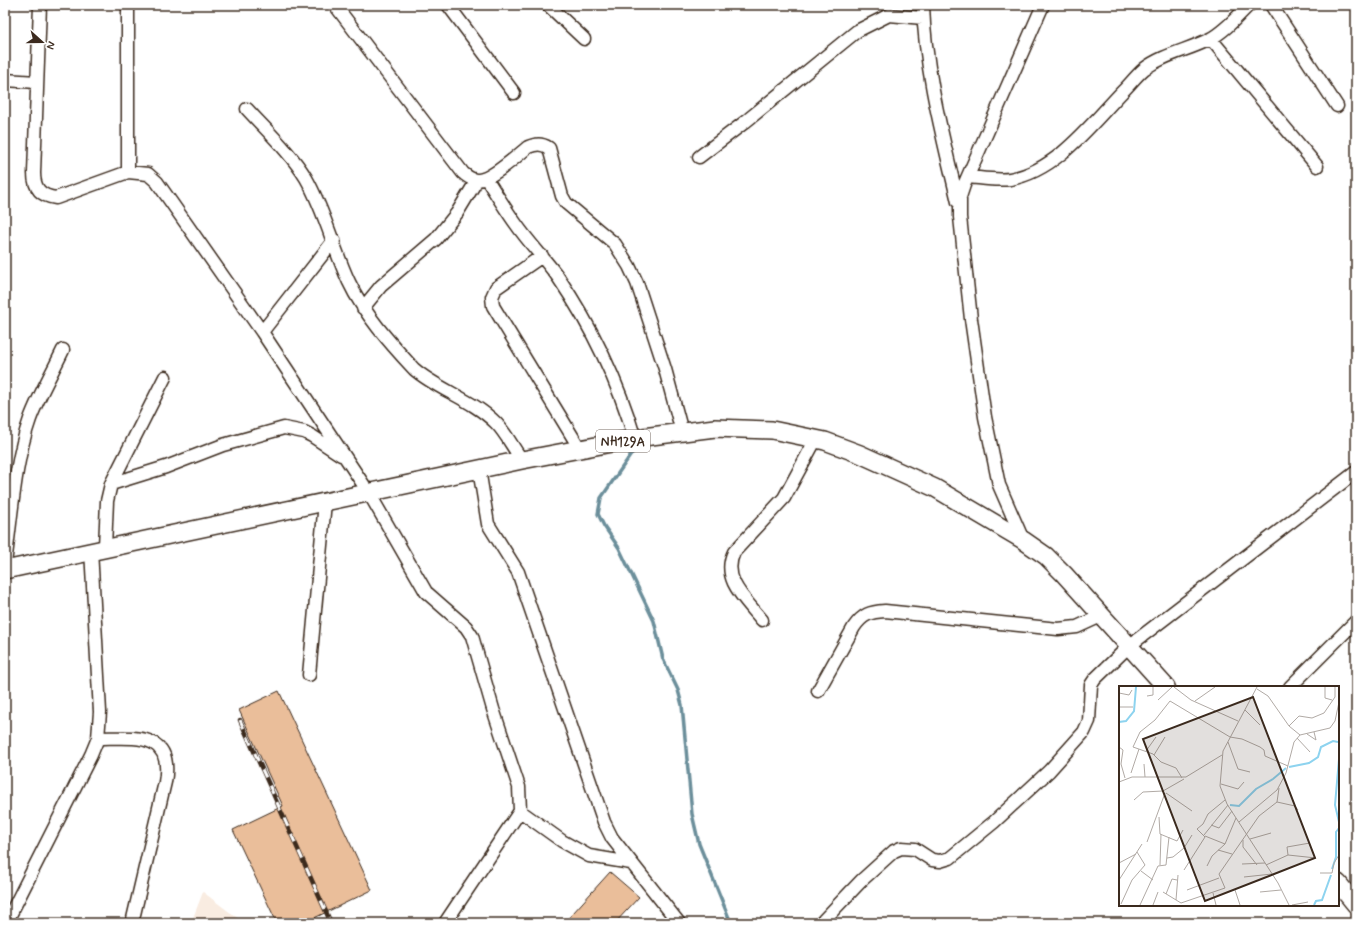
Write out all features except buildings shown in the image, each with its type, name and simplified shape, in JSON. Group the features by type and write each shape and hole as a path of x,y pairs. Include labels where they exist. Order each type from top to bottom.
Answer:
{"highway":[{"name":"NH129A","path":"5,570 98,549 580,449 635,439 715,428 772,430 816,439 860,454 935,488 1023,540 1046,556 1165,686"},
{"path":"1339,884 1356,905"}],"street":[{"path":"40,5 34,183 46,197 56,198 128,172 148,174 157,182 262,332 369,493 426,592 466,627 472,636 493,709 519,787 520,811 445,923"},
{"path":"128,5 128,172"},
{"path":"335,5 463,173 469,178 481,179 542,256 569,295 611,368 626,407 635,439"},
{"path":"448,5 514,93"},
{"path":"548,5 584,39"},
{"path":"889,5 903,15"},
{"path":"923,5 924,42 938,117 959,206 971,318 985,417 999,485 1023,540"},
{"path":"959,206 960,197 968,177 1043,5"},
{"path":"968,177 1008,180 1019,177 1042,166 1074,142 1144,70 1166,57 1210,39 1221,32 1249,5"},
{"path":"1272,5 1337,106"},
{"path":"699,156 745,122 857,32 889,15 903,15 923,18"},
{"path":"1210,39 1316,166"},
{"path":"5,80 37,82"},
{"path":"247,109 298,166 306,178 320,205 348,280 363,308 423,378 484,412 502,430 522,460"},
{"path":"363,308 381,286 436,239 481,179 528,147 536,144 544,145 549,148 562,196 566,203 615,244 629,266 637,283 665,369 682,432"},
{"path":"262,332 334,240"},
{"path":"542,256 496,288 492,297 493,306 580,449"},
{"path":"5,563 20,460 25,438 36,407 63,350"},
{"path":"6,923 91,755 98,738 100,712 98,549 111,484 165,377"},
{"path":"111,484 166,467 224,445 284,428 304,432 346,458"},
{"path":"762,620 732,580 728,568 730,560 734,552 784,498 816,439"},
{"path":"479,469 488,524 518,572 604,822 612,838 630,863 679,923"},
{"path":"821,923 862,880 894,851 901,848 915,849 932,860 940,861 950,858 994,822 1049,771 1084,732 1089,720 1091,685 1095,679 1129,646 1356,472"},
{"path":"309,675 325,502"},
{"path":"818,691 854,627 861,617 871,612 885,612 1058,629 1077,627 1101,616"},
{"path":"1291,686 1356,621"},
{"path":"98,738 141,738 152,741 165,755 167,768 165,782 132,923"},
{"path":"520,811 562,841 589,856 630,863"}],"shaded area":[{"path":"203,892 244,923 191,923"}],"waterway":[{"path":"639,443 601,498 598,514 604,526 619,548 654,621 663,659 678,690 682,705 692,814 699,844 731,923"}],"railway":[{"path":"240,720 331,923"}]}
